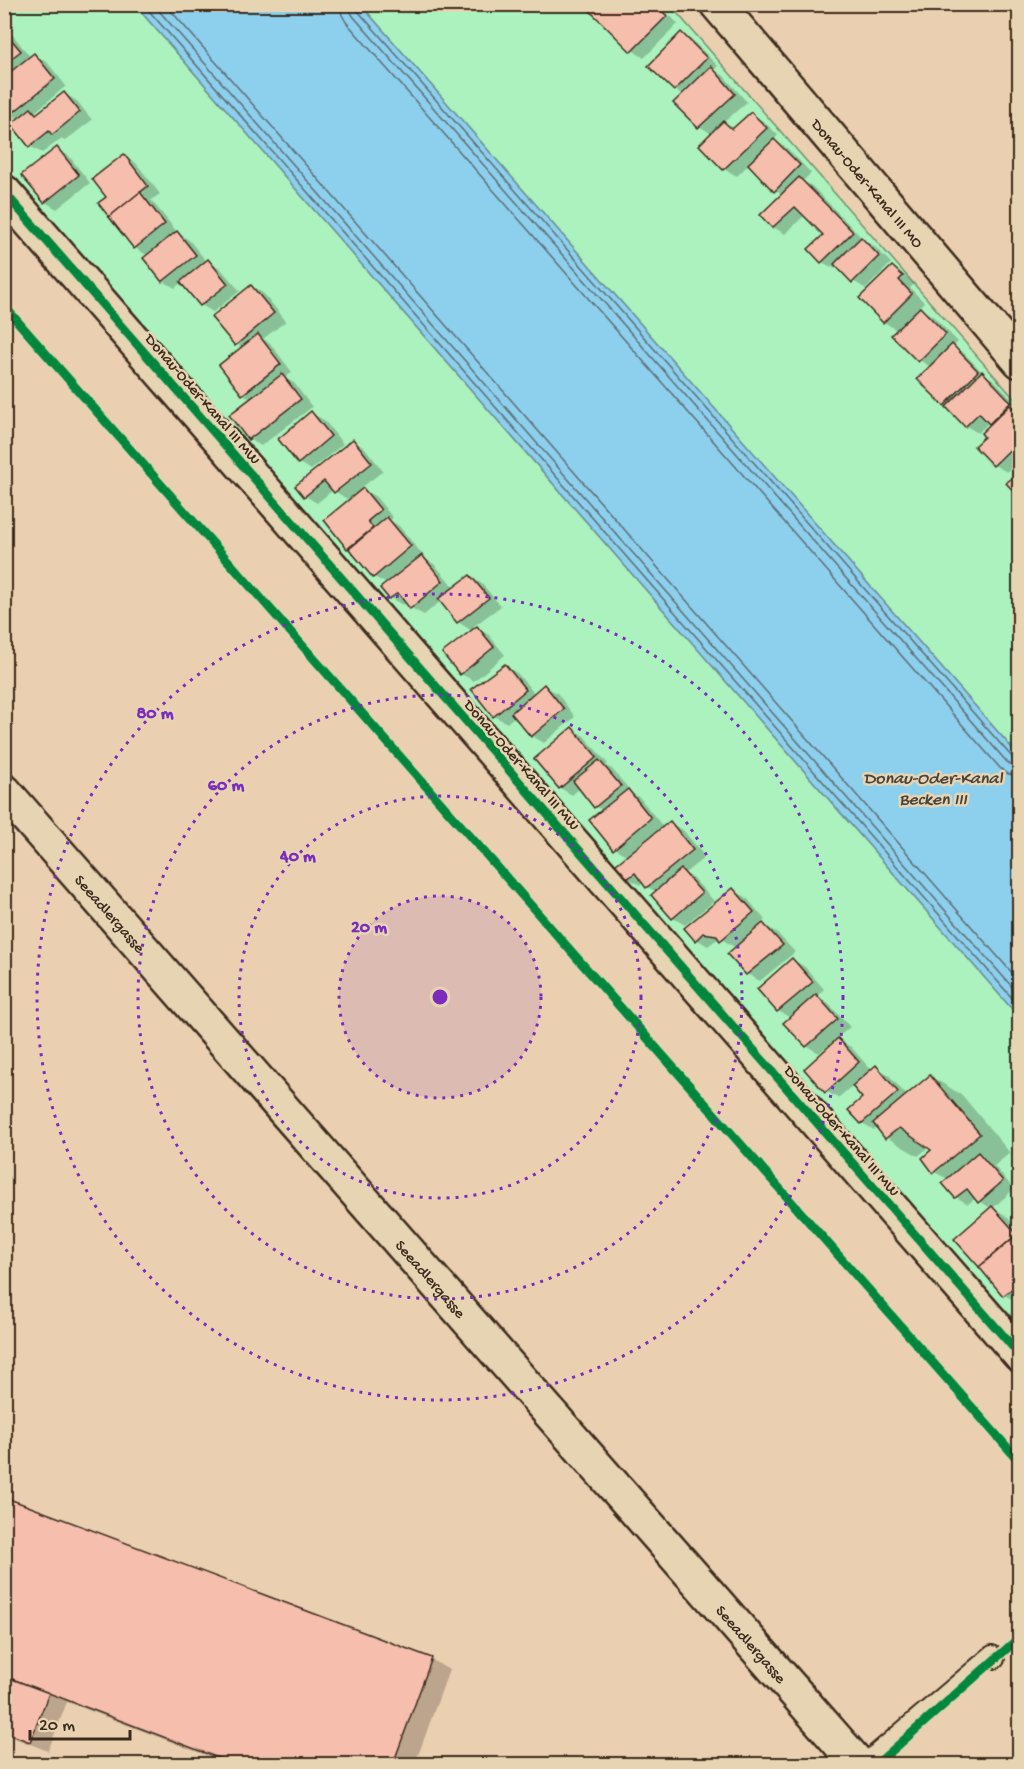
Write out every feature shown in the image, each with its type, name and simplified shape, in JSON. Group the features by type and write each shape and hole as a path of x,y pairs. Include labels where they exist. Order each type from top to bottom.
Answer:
{"street":[{"name":"Donau-Oder-Kanal III MO","path":"717,4 1020,361"},
{"name":"Donau-Oder-Kanal III MW","path":"4,192 1020,1355"},
{"name":"Seeadlergasse","path":"4,791 858,1764"}],"lane":[{"path":"864,1764 992,1654 995,1659"}],"green space":[{"path":"4,5 135,5 1019,1017 1019,1333 417,648 5,172"},
{"path":"361,5 670,5 1019,404 1019,756"}],"water":[{"name":"Donau-Oder-Kanal Becken III","path":"135,5 361,5 1019,756 1019,1017"}],"building":[{"path":"593,4 655,4 667,16 631,52 589,10"},
{"path":"4,31 21,51 4,64"},
{"path":"681,32 707,58 674,91 648,66"},
{"path":"34,53 55,79 10,115 4,109 4,77"},
{"path":"711,66 735,94 698,128 673,103"},
{"path":"64,92 80,112 52,135 49,131 29,147 11,124 31,108 36,114"},
{"path":"751,112 767,128 723,170 699,145 723,121 732,129"},
{"path":"774,139 800,165 774,192 748,164"},
{"path":"57,147 79,175 44,203 21,175"},
{"path":"124,154 148,186 109,217 98,203 106,197 92,179"},
{"path":"799,177 853,232 821,263 808,249 823,235 795,207 772,228 760,215"},
{"path":"140,192 165,224 134,249 109,217"},
{"path":"177,231 196,255 162,282 143,258"},
{"path":"861,237 879,256 852,283 834,264"},
{"path":"208,259 228,284 200,306 180,282"},
{"path":"892,266 903,276 899,280 912,294 883,323 859,298"},
{"path":"251,285 274,313 235,346 211,317"},
{"path":"920,307 946,334 918,362 891,335"},
{"path":"258,334 281,364 242,395 219,365"},
{"path":"952,344 978,371 944,406 917,379"},
{"path":"982,371 1011,402 989,424 979,413 965,427 946,407"},
{"path":"282,374 301,399 248,440 229,415"},
{"path":"1010,405 1020,415 1020,440 993,466 974,446 984,437 981,433"},
{"path":"311,411 331,436 298,464 278,439"},
{"path":"353,439 372,463 334,493 324,481 304,497 295,486"},
{"path":"1020,471 1020,498 1006,483"},
{"path":"363,488 381,510 368,521 373,528 347,549 324,520"},
{"path":"387,517 411,546 373,578 349,549"},
{"path":"422,555 443,581 410,609 398,593 389,599 380,588"},
{"path":"470,575 489,598 457,623 438,599"},
{"path":"477,626 494,647 460,675 442,653"},
{"path":"505,664 526,690 493,717 471,689"},
{"path":"544,684 564,709 531,737 511,713"},
{"path":"572,727 597,757 559,789 534,759"},
{"path":"599,760 621,786 594,808 573,781"},
{"path":"628,789 651,818 613,850 589,820"},
{"path":"670,821 693,850 646,888 635,873 627,879 615,865"},
{"path":"681,869 702,893 672,919 651,895"},
{"path":"733,888 754,912 720,941 716,935 703,933 695,941 684,928"},
{"path":"763,923 783,945 746,975 727,954"},
{"path":"792,958 813,982 777,1012 757,989"},
{"path":"816,994 838,1019 806,1047 783,1023"},
{"path":"838,1038 859,1062 825,1093 804,1069"},
{"path":"876,1065 898,1092 861,1124 848,1110 862,1098 852,1086"},
{"path":"930,1075 980,1134 933,1173 922,1158 931,1150 899,1128 885,1139 873,1123"},
{"path":"978,1152 1003,1181 978,1203 967,1189 955,1198 942,1183"},
{"path":"992,1206 1017,1234 979,1267 954,1239"},
{"path":"1013,1238 1020,1246 1020,1282 1003,1296 979,1267"},
{"path":"4,1497 432,1658 393,1764 234,1764 4,1676"},
{"path":"4,1676 49,1693 30,1742 4,1732"}],"cycle path":[{"path":"4,192 1020,1355"},
{"path":"4,306 1020,1462"},
{"path":"877,1764 1020,1637"}]}
